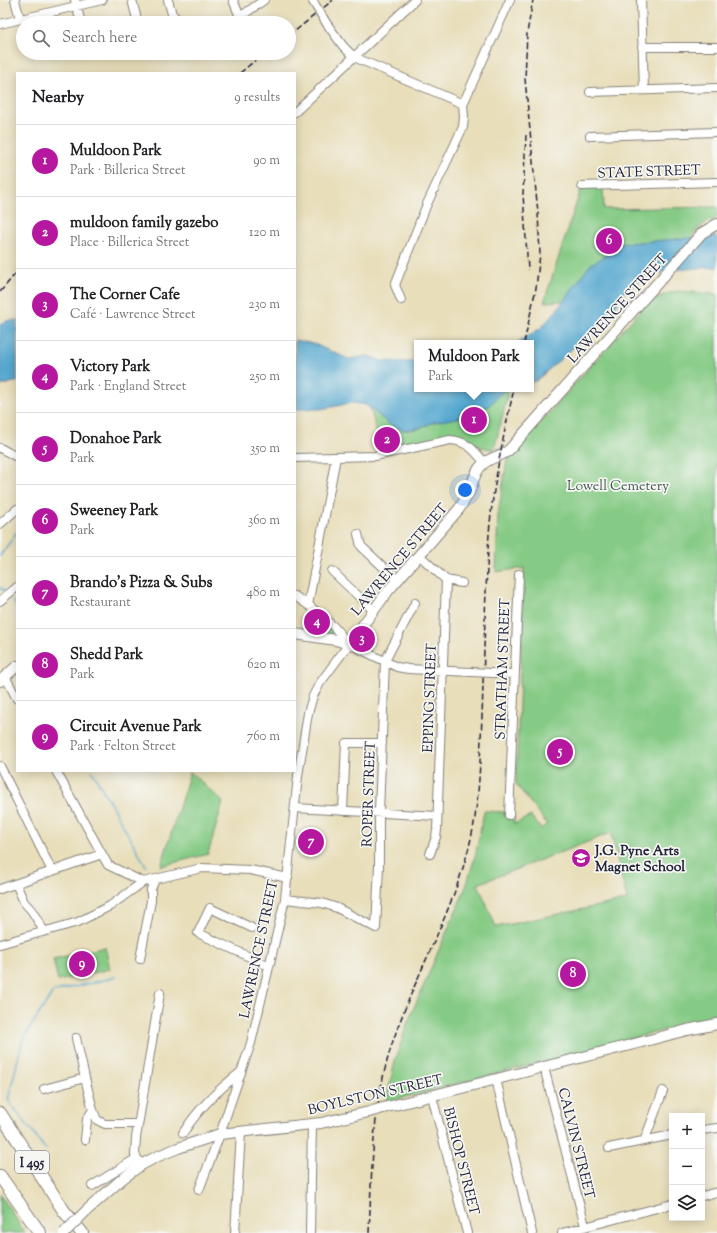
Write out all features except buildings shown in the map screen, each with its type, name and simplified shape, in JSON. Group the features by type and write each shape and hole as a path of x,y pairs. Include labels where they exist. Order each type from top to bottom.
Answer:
{"highway":[{"name":"I 495","path":"0,1113 64,1211 82,1233"},
{"name":"I 495","path":"0,1176 40,1233"}],"main road":[{"name":"LAWRENCE STREET","path":"349,644 397,580 459,509 467,495 478,469 484,462 503,455 512,446 702,234 717,224"},
{"path":"296,634 336,640 349,644"},
{"path":"2,678 16,667"},
{"name":"BOYLSTON STREET","path":"64,1233 139,1162 156,1157 176,1148 220,1134 336,1120 638,1044 687,1030 717,1024"}],"street":[{"path":"15,0 19,16"},
{"path":"30,16 76,3 102,0"},
{"path":"132,0 136,16"},
{"path":"168,0 174,16"},
{"path":"233,0 240,16"},
{"path":"241,16 264,0"},
{"path":"312,0 343,46 354,56 463,104"},
{"path":"296,111 415,0"},
{"path":"401,300 395,285 424,213 463,126 463,104 510,0"},
{"path":"641,0 644,90"},
{"path":"76,3 79,16"},
{"path":"0,24 16,20"},
{"path":"642,47 717,47"},
{"path":"590,92 717,88"},
{"path":"590,136 717,132"},
{"name":"STATE STREET","path":"582,186 717,182"},
{"path":"296,458 360,457 383,455 441,442 456,441 472,447 484,462"},
{"path":"0,448 16,456"},
{"path":"308,605 336,457"},
{"path":"0,524 16,510"},
{"path":"358,534 361,546 397,580"},
{"path":"419,555 446,580 462,583"},
{"path":"332,571 373,610"},
{"name":"STRATHAM STREET","path":"509,815 519,574"},
{"name":"EPPING STREET","path":"430,854 436,837 446,580"},
{"path":"0,601 16,588"},
{"path":"296,597 333,626 349,644 402,669 515,674"},
{"path":"385,661 415,603"},
{"name":"LAWRENCE STREET","path":"199,1190 220,1134 256,1026 285,899 295,808 308,713 313,696 320,684 349,644"},
{"name":"ROPER STREET","path":"285,899 322,903 337,908 376,928 385,661"},
{"path":"2,678 16,698"},
{"path":"343,811 346,744 382,743"},
{"path":"0,766 52,871"},
{"path":"57,772 108,865 143,882"},
{"path":"295,808 437,816"},
{"path":"0,889 102,854"},
{"path":"0,944 78,922 110,906 143,882 202,868 250,870 288,878"},
{"path":"140,959 151,901 151,889 155,880"},
{"path":"16,884 24,902 32,911 44,931"},
{"path":"252,928 210,908 198,933 269,966"},
{"path":"92,1186 139,1162 135,1154 138,1124 160,993"},
{"path":"76,1038 93,1110 97,1120 105,1124 138,1124"},
{"name":"CALVIN STREET","path":"544,1067 585,1226"},
{"path":"183,1133 196,1114 241,1071"},
{"path":"44,1089 85,1078"},
{"path":"496,1079 532,1233"},
{"path":"645,1140 663,1091"},
{"name":"BISHOP STREET","path":"432,1096 467,1233"},
{"path":"84,1140 87,1119 93,1110"},
{"path":"310,1233 312,1124"},
{"path":"705,1130 717,1128"},
{"path":"235,1233 241,1132"},
{"path":"609,1148 669,1136"},
{"path":"705,1195 717,1192"},
{"path":"562,1233 669,1205"}],"green space":[{"path":"603,185 604,209 717,207 717,218 702,225 690,238 618,244 602,258 590,265 563,301 544,302 582,186"},
{"name":"Lowell Cemetery","path":"678,291 717,294 717,1018 683,1025 386,1102 395,1061 407,1024 466,887 476,853 484,811 504,812 504,816 514,817 514,824 531,816 541,829 547,824 516,784 524,568 496,572 498,514 507,460 645,305 665,294","holes":["611,833 627,900 496,927 478,884"]},
{"path":"502,392 508,392 494,450 478,446 457,436 382,451 370,408 385,421 398,429 411,430 485,408"},
{"path":"314,613 336,635 309,631"},
{"path":"190,772 223,802 208,854 161,866"},
{"path":"105,947 110,969 58,981 53,959"},
{"path":"0,1194 25,1233 0,1233"}],"water":[{"path":"713,236 717,237 717,268 673,270 647,275 624,293 610,315 534,381 534,340 521,340 541,328 556,311 590,265 602,258 618,244"},
{"path":"16,320 16,382 0,386 0,325 5,321"},
{"path":"296,340 314,344 349,359 368,356 382,361 414,362 414,392 502,392 487,407 458,418 434,422 420,428 404,430 389,424 366,405 352,403 321,409 296,409"}],"waterway":[{"path":"0,556 16,533"},
{"path":"0,588 6,591"},
{"path":"13,601 16,606"},
{"path":"93,772 146,866"},
{"path":"46,1150 8,1100 23,1039 53,992 116,977"}],"railway":[{"path":"296,30 333,0"},
{"path":"525,340 536,288 540,254 538,213 525,79 527,33 533,0"},
{"path":"241,72 256,60"},
{"path":"526,135 523,194 528,270"},
{"path":"0,292 16,273"},
{"path":"369,1233 374,1138 380,1091 385,1067 402,1017 457,884 473,829 479,773 489,534 499,461 513,392"}],"place":[{"name":"Sweeney Park","path":"609,241"},
{"name":"Muldoon Park","path":"474,420"},
{"name":"muldoon family gazebo","path":"387,440"},
{"name":"Victory Park","path":"317,622"},
{"name":"The Corner Cafe","path":"362,639"},
{"name":"Donahoe Park","path":"560,752"},
{"name":"Brando's Pizza & Subs","path":"311,842"},
{"name":"J.G. Pyne Arts Magnet School","path":"581,858"},
{"name":"Circuit Avenue Park","path":"82,964"},
{"name":"Shedd Park","path":"573,974"}]}
